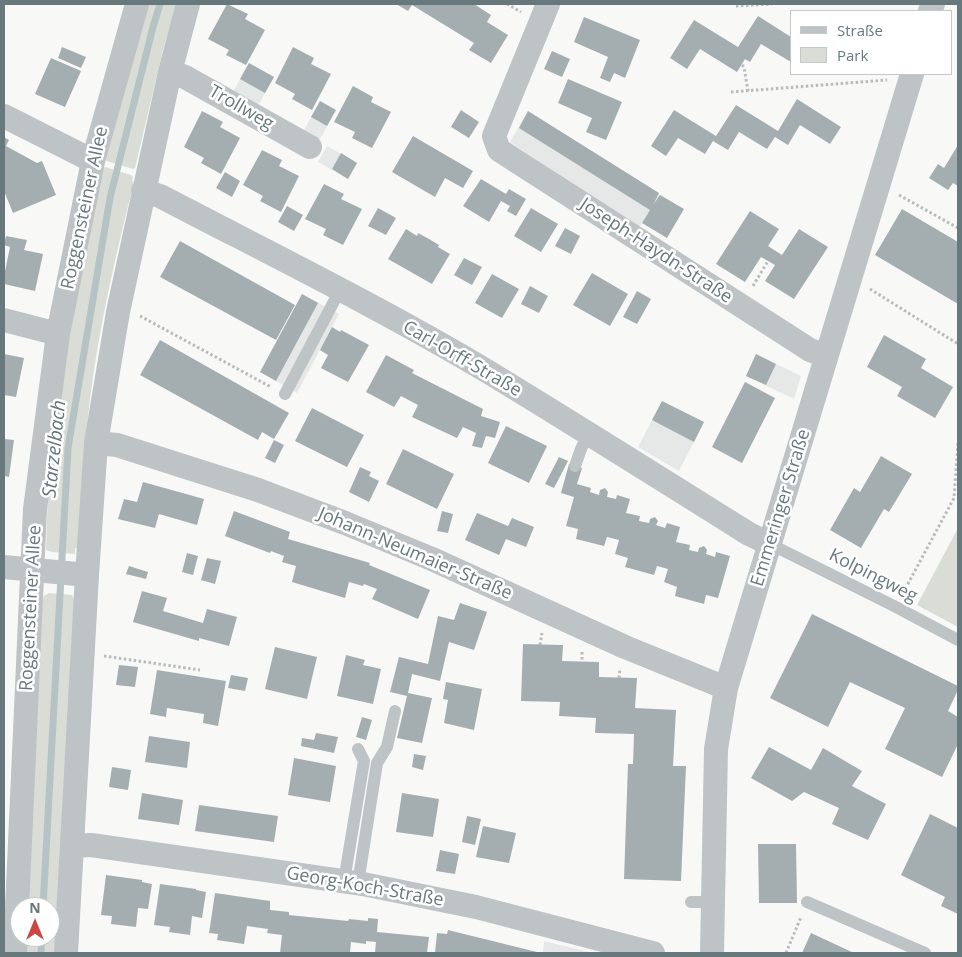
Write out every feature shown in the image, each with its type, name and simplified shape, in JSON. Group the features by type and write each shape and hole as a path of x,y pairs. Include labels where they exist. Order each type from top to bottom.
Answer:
{"street":[{"name":"Roggensteiner Allee","path":"66,953 83,652 61,573 35,509 58,334 93,161 137,4"},
{"name":"Roggensteiner Allee","path":"15,953 11,886 61,573 96,443 118,312 143,192 148,177 170,72 188,4"},
{"name":"Joseph-Haydn-Straße","path":"548,4 494,136 499,150 810,350 826,356"},
{"name":"Trollweg","path":"170,72 185,77 310,148"},
{"name":"Emmeringer Straße","path":"712,953 702,902 716,749 726,688 910,80"},
{"path":"4,116 93,161"},
{"name":"Carl-Orff-Straße","path":"143,192 160,196 340,290 490,374 749,534 770,544"},
{"path":"4,320 58,334"},
{"name":"Johann-Neumaier-Straße","path":"96,443 117,445 249,487 346,524 432,559 625,647 726,688"},
{"path":"4,567 61,573"},
{"name":"Georg-Koch-Straße","path":"73,846 91,845 351,882 476,907 653,953"}],"lane":[{"path":"285,394 340,290"},
{"path":"575,466 588,434"},
{"name":"Kolpingweg","path":"770,544 896,606 958,640"},
{"path":"351,882 377,763 388,747 395,711"},
{"path":"351,882 364,761 358,750"},
{"path":"808,902 925,953"}],"path":[{"path":"736,6 772,4"},
{"path":"742,65 748,91"},
{"path":"731,92 910,80"},
{"path":"879,184 958,228"},
{"path":"741,306 768,261"},
{"path":"850,277 958,344"},
{"path":"118,312 138,316 285,394"},
{"path":"896,606 954,498 958,443"},
{"path":"83,652 200,670"},
{"path":"786,953 808,902"}],"shaded area":[{"path":"249,63 274,77 258,106 233,92"},
{"path":"320,101 336,110 320,139 303,132"},
{"path":"528,111 660,195 639,228 510,142"},
{"path":"327,146 357,163 348,179 318,162"},
{"path":"302,294 339,314 297,393 260,372"},
{"path":"756,354 801,376 794,399 746,376"},
{"path":"662,401 704,422 679,471 638,447"},
{"path":"544,941 593,953 543,953"}],"green space":[{"path":"142,4 177,4 163,50 135,168 133,169 107,161 103,157"},
{"path":"105,167 131,175 134,182 98,344 88,418 80,548 75,548 75,554 52,552 46,550 49,459 55,399 100,169"},
{"path":"958,528 958,627 917,605"},
{"path":"49,593 72,595 76,604 59,897 26,897 41,605 44,596"},
{"path":"23,947 56,947 56,953 23,953"}],"building":[{"path":"227,4 248,14 245,19 265,30 246,65 226,55 229,50 208,39"},
{"path":"396,4 474,4 491,15 487,22 508,35 491,63 469,50 474,43 412,5 408,11"},
{"path":"758,16 790,36 790,61 761,44 750,62 745,59 737,72 700,49 687,69 670,58 694,20 738,47"},
{"path":"584,17 640,40 625,78 614,73 610,82 600,78 608,57 574,42"},
{"path":"62,47 86,57 81,68 58,58"},
{"path":"293,47 314,58 311,64 331,74 312,110 292,99 295,94 275,83"},
{"path":"552,51 570,59 562,77 544,69"},
{"path":"51,58 81,71 65,107 35,94"},
{"path":"249,63 274,77 265,93 240,79"},
{"path":"568,79 622,102 606,140 586,132 592,118 558,103"},
{"path":"353,86 373,97 371,102 391,112 372,148 352,138 355,132 334,122"},
{"path":"797,99 841,127 830,144 800,125 788,145 775,137 767,149 739,132 728,150 713,141 705,154 678,138 666,156 651,146 674,110 716,136 736,105 778,131"},
{"path":"320,101 336,110 327,126 311,117"},
{"path":"461,110 479,122 469,138 451,127"},
{"path":"202,111 223,122 220,127 240,138 221,174 201,163 204,158 184,147"},
{"path":"528,111 659,193 653,205 660,195 684,209 667,238 642,223 650,210 519,128"},
{"path":"413,136 473,171 463,188 445,178 435,197 392,172"},
{"path":"4,137 9,140 6,146 37,163 42,161 56,195 13,213 4,191"},
{"path":"958,145 958,186 953,183 948,190 929,178 938,164 944,168"},
{"path":"262,150 282,160 279,166 299,176 281,212 260,201 263,196 243,185"},
{"path":"341,153 357,163 348,179 332,169"},
{"path":"225,172 240,181 232,197 216,188"},
{"path":"481,179 506,194 509,189 526,199 516,216 507,211 510,206 501,201 489,222 463,206"},
{"path":"324,184 344,194 341,199 362,209 343,245 323,235 326,229 305,219"},
{"path":"287,206 303,215 294,231 278,222"},
{"path":"378,208 396,218 386,235 368,226"},
{"path":"531,208 558,224 541,252 514,236"},
{"path":"902,209 958,242 958,304 875,255"},
{"path":"750,211 779,229 768,246 782,255 799,229 828,247 794,299 765,281 775,265 761,257 745,282 716,264"},
{"path":"565,228 580,236 571,254 555,246"},
{"path":"406,229 417,236 418,233 429,239 450,254 432,284 388,259"},
{"path":"6,236 27,240 24,250 43,254 35,291 4,284 10,247 4,245"},
{"path":"180,241 295,305 276,340 160,277"},
{"path":"464,258 482,267 472,285 454,275"},
{"path":"592,273 628,294 610,326 573,305"},
{"path":"492,274 519,289 502,318 475,303"},
{"path":"530,286 548,296 539,313 521,304"},
{"path":"637,291 651,299 637,324 623,317"},
{"path":"302,294 318,303 276,381 260,372"},
{"path":"332,327 369,345 348,382 321,368 328,355 320,350"},
{"path":"884,335 926,359 921,368 953,387 935,418 897,396 902,387 867,367"},
{"path":"160,340 289,413 274,439 262,432 258,440 140,375"},
{"path":"4,354 24,358 16,397 4,395"},
{"path":"756,354 776,364 766,385 746,376"},
{"path":"386,355 414,370 412,373 483,409 481,416 500,422 495,438 486,436 482,448 472,446 476,433 463,427 457,438 412,417 418,405 401,396 394,407 366,392"},
{"path":"745,382 775,398 742,463 712,447"},
{"path":"662,401 704,422 694,442 652,420"},
{"path":"312,408 364,435 347,467 295,441"},
{"path":"506,426 547,446 529,483 488,463"},
{"path":"4,439 14,440 9,477 4,476"},
{"path":"274,440 284,445 275,463 265,458"},
{"path":"403,449 454,474 437,509 386,484"},
{"path":"881,456 912,474 889,512 884,509 861,548 830,530 854,488 860,492"},
{"path":"559,457 568,461 554,488 545,484"},
{"path":"569,464 582,468 577,484 591,488 590,492 599,495 600,490 605,488 608,492 607,497 616,499 617,495 630,499 626,513 640,516 639,521 649,523 650,519 655,517 658,521 656,525 665,528 667,523 680,527 676,542 690,545 689,550 698,552 699,548 704,546 707,550 706,554 715,557 716,552 730,556 718,598 706,595 704,604 675,596 677,587 664,582 668,569 657,566 654,575 625,567 628,558 615,554 619,540 607,537 604,546 576,539 578,529 566,526 574,497 561,493"},
{"path":"360,467 371,472 369,476 379,481 369,502 349,492"},
{"path":"143,482 204,499 197,525 159,514 155,528 118,519 124,499 137,502"},
{"path":"234,511 290,532 288,539 370,563 369,565 430,590 418,619 372,599 377,589 364,584 363,586 349,582 345,598 292,582 296,566 282,562 284,556 271,551 270,553 225,536"},
{"path":"442,511 453,514 448,533 437,531"},
{"path":"477,513 508,526 512,518 534,527 526,547 506,539 499,555 465,540"},
{"path":"187,553 198,556 193,575 182,572"},
{"path":"207,558 221,561 215,584 201,580"},
{"path":"129,566 148,572 146,579 126,574"},
{"path":"142,591 167,598 163,611 203,623 207,609 237,617 229,646 199,638 199,641 133,622"},
{"path":"460,603 487,612 474,650 449,642 440,681 412,674 408,693 432,698 422,743 397,738 407,696 390,692 399,657 428,664 438,616 454,620"},
{"path":"812,614 958,686 948,711 958,717 958,744 942,777 885,749 905,708 850,682 828,727 770,698"},
{"path":"523,644 563,645 562,661 599,662 599,677 637,678 635,708 676,710 673,766 686,766 681,881 624,879 628,764 633,764 634,734 595,733 596,718 559,716 560,702 521,701"},
{"path":"275,647 317,657 307,699 265,689"},
{"path":"346,655 365,660 363,665 381,669 373,704 337,696"},
{"path":"119,665 138,667 135,687 116,685"},
{"path":"157,670 226,681 218,726 203,723 204,714 167,708 166,717 150,714"},
{"path":"231,675 248,678 245,691 228,688"},
{"path":"446,682 482,689 474,730 444,723 448,700 443,699"},
{"path":"362,717 372,720 366,740 356,737"},
{"path":"316,733 338,737 334,753 301,746 302,738 314,740"},
{"path":"149,736 190,742 187,768 145,762"},
{"path":"769,747 811,770 823,748 862,771 852,786 886,804 868,840 832,824 839,808 804,792 792,801 751,778"},
{"path":"414,754 426,756 423,770 412,767"},
{"path":"294,758 336,766 330,802 288,795"},
{"path":"112,767 131,770 128,790 109,787"},
{"path":"142,793 183,800 179,825 138,819"},
{"path":"402,793 439,799 433,837 396,832"},
{"path":"199,805 278,816 274,842 195,831"},
{"path":"930,814 958,828 958,914 941,906 945,897 901,875"},
{"path":"467,816 481,819 475,845 462,842"},
{"path":"483,826 516,833 509,863 476,857"},
{"path":"758,844 796,844 797,903 759,903"},
{"path":"440,850 459,854 455,874 436,871"},
{"path":"106,875 142,880 142,882 152,884 148,909 138,908 136,927 111,924 112,916 101,915"},
{"path":"160,884 206,892 202,918 192,916 190,935 169,932 170,927 154,925"},
{"path":"215,893 270,901 270,910 289,912 289,915 348,921 349,919 368,921 368,918 378,919 377,932 429,937 427,953 375,953 376,942 366,941 366,944 351,942 350,953 280,953 282,935 267,933 268,929 247,926 244,944 217,940 218,934 209,933"},
{"path":"448,930 541,953 435,953 437,933 447,934"},
{"path":"811,933 854,953 802,953"}],"waterway":[{"name":"Starzelbach","path":"44,897 68,448 110,198 160,4"},
{"name":"Starzelbach","path":"41,947 41,953"}]}
